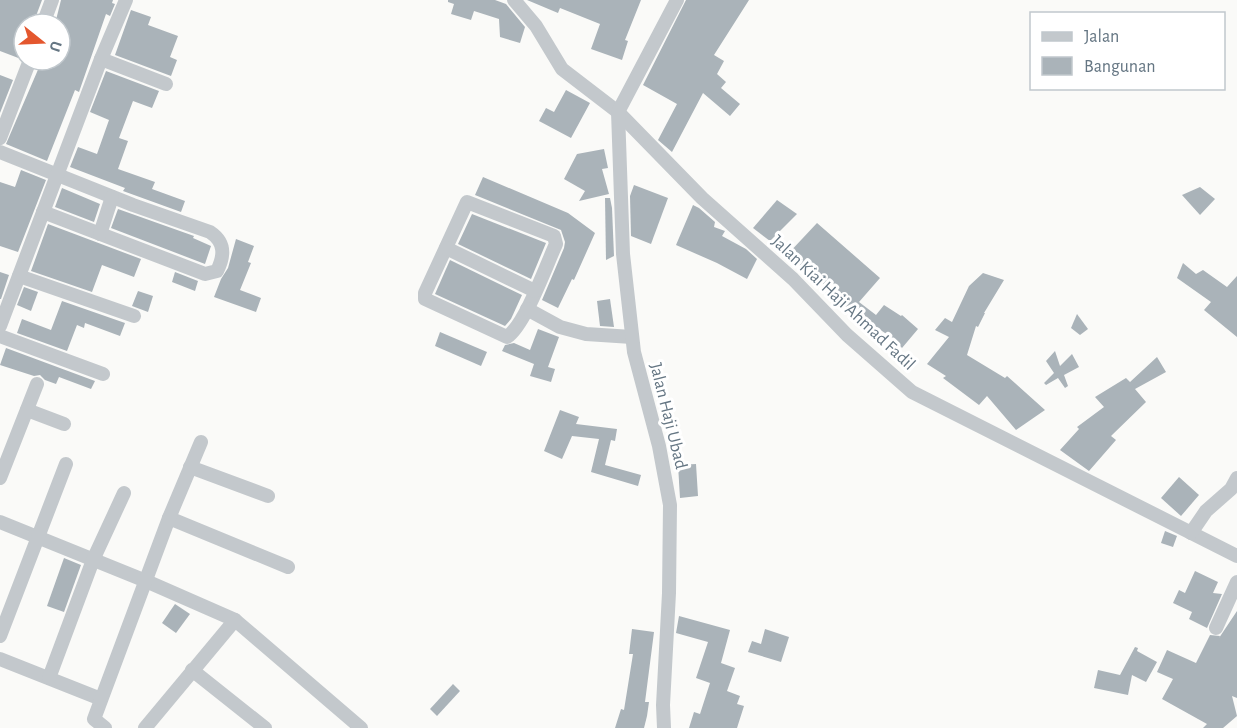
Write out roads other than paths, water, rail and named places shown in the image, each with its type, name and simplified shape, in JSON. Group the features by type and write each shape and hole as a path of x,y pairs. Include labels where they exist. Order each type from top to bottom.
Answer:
{"street":[{"path":"0,326 101,59 126,0"},
{"name":"Jalan Kiai Haji Ahmad Fadil","path":"514,0 536,26 562,69 618,112 702,198 793,279 847,335 912,392 1237,556"},
{"path":"618,112 677,0"},
{"path":"101,59 166,84"},
{"path":"0,138 25,72"},
{"name":"Jalan Haji Ubad","path":"618,112 623,254 632,337 659,446 670,505 664,728"},
{"path":"0,152 112,197 210,232 219,238 223,246 220,265 218,271 205,274 43,212"},
{"path":"99,234 112,197"},
{"path":"470,202 554,236 556,244 526,309 512,333 507,337 427,300 425,293 446,248 465,204 470,202"},
{"path":"446,248 535,291"},
{"path":"19,276 134,316"},
{"path":"526,309 560,327 586,334 632,337"},
{"path":"0,336 103,374"},
{"path":"0,478 37,384"},
{"path":"27,410 64,424"},
{"path":"105,728 94,719 169,518 201,442"},
{"path":"0,636 66,464"},
{"path":"190,467 268,496"},
{"path":"1191,532 1206,511 1231,489 1237,478"},
{"path":"49,678 93,560 124,493"},
{"path":"169,518 288,567"},
{"path":"0,522 146,580 235,620 361,728"},
{"path":"1216,628 1237,582"},
{"path":"145,728 235,620"},
{"path":"0,659 101,699"},
{"path":"192,670 265,728"}]}
